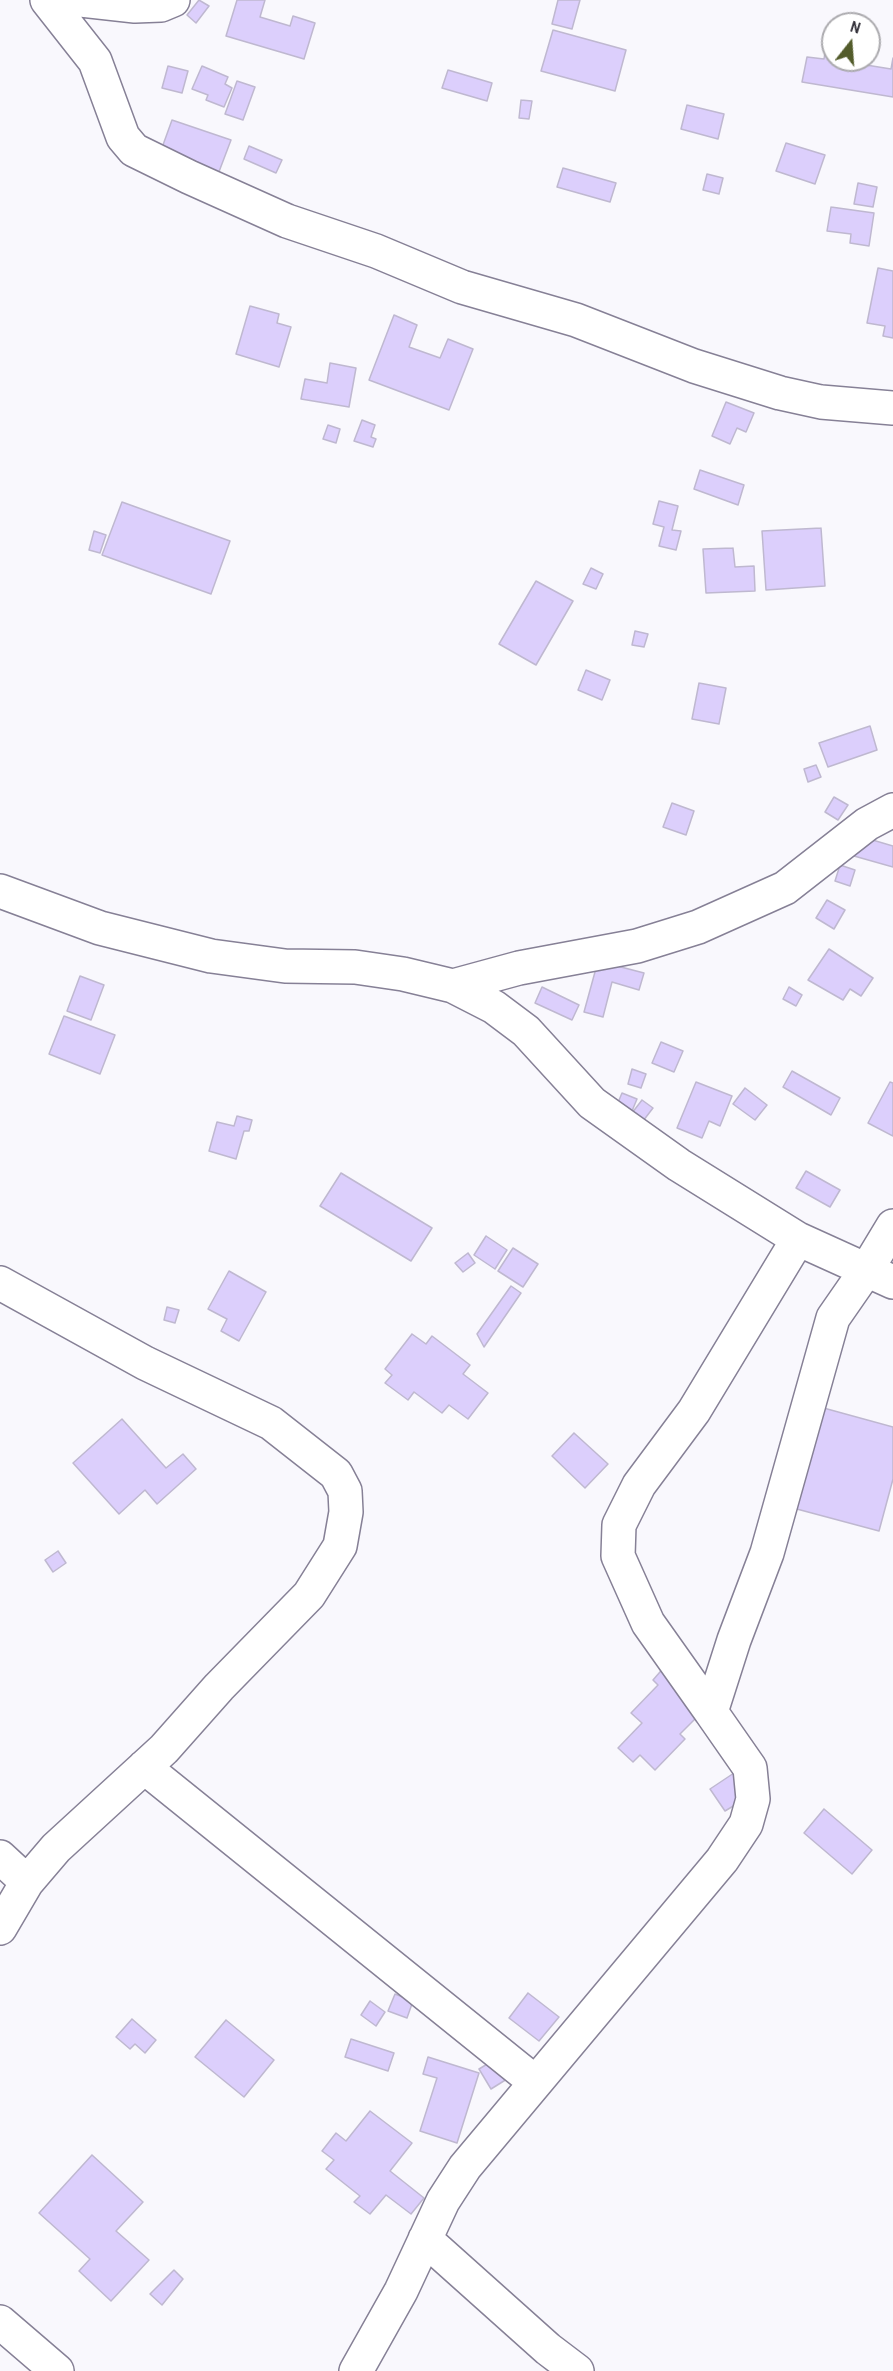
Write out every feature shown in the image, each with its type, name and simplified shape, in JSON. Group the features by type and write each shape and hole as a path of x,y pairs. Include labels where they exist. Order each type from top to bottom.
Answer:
{"street":[{"path":"47,0 95,61 123,137 134,150 189,177 287,221 376,251 462,287 576,320 694,366 780,393 821,402 893,408"},
{"path":"81,0 135,6 160,5 173,0"},
{"path":"453,986 519,968 637,946 698,927 785,888 867,824 893,810"},
{"path":"0,891 100,928 211,956 285,966 355,967 403,974 453,986 494,1007 526,1030 592,1103 623,1127 798,1239 880,1275"},
{"path":"711,1712 734,1640 767,1553 833,1318 880,1275 893,1226"},
{"path":"356,2371 401,2291 443,2201 465,2167 722,1860 746,1824 753,1799 750,1767 648,1623 618,1556 619,1525 639,1485 694,1411 798,1239"},
{"path":"0,1283 145,1363 271,1424 336,1474 345,1491 346,1512 340,1546 309,1595 219,1687 164,1749 56,1848 27,1882 0,1928"},
{"path":"144,1767 535,2082"},
{"path":"0,1857 27,1882"},
{"path":"425,2239 577,2371"},
{"path":"0,2322 57,2371"}],"building":[{"path":"199,0 209,6 196,23 187,15"},
{"path":"237,0 265,0 260,17 290,26 293,16 315,23 304,59 226,36"},
{"path":"558,0 580,0 572,29 552,24"},
{"path":"553,30 626,50 615,91 541,71"},
{"path":"807,57 821,59 821,72 881,72 881,67 891,69 893,58 893,97 802,82"},
{"path":"168,66 188,71 182,93 162,88"},
{"path":"202,66 228,77 225,84 232,88 224,107 206,100 208,95 192,89"},
{"path":"448,70 492,83 487,101 442,88"},
{"path":"237,81 255,87 243,120 225,114"},
{"path":"521,100 532,101 529,119 519,118"},
{"path":"687,105 724,114 718,139 681,129"},
{"path":"172,120 231,140 217,177 159,156"},
{"path":"786,143 825,155 815,184 776,171"},
{"path":"249,146 282,160 276,173 244,159"},
{"path":"563,168 616,183 610,202 557,187"},
{"path":"707,174 723,178 719,194 703,190"},
{"path":"858,183 877,187 873,207 854,204"},
{"path":"831,207 874,213 869,246 850,243 851,234 827,231"},
{"path":"878,268 893,271 893,338 883,336 885,326 867,323"},
{"path":"250,306 279,314 277,323 291,327 279,367 236,354"},
{"path":"394,315 417,325 409,347 440,358 448,339 473,349 449,410 369,380"},
{"path":"330,363 356,368 349,407 301,399 305,379 327,383"},
{"path":"726,402 754,413 746,432 737,428 730,444 712,436"},
{"path":"362,420 375,425 371,437 376,439 373,447 354,441"},
{"path":"328,425 340,429 336,443 323,439"},
{"path":"700,470 744,485 738,505 694,489"},
{"path":"659,501 678,506 672,530 681,531 676,550 659,546 664,527 653,524"},
{"path":"122,502 230,541 211,594 102,555"},
{"path":"821,528 825,586 766,590 762,531"},
{"path":"94,531 106,535 100,553 89,550"},
{"path":"733,548 735,567 754,566 755,591 706,593 703,549"},
{"path":"591,568 603,574 596,589 583,584"},
{"path":"536,581 573,601 536,665 499,644"},
{"path":"635,631 648,634 644,647 632,645"},
{"path":"586,670 610,680 602,700 578,690"},
{"path":"699,683 726,688 719,724 692,719"},
{"path":"870,726 877,750 828,767 819,743"},
{"path":"816,765 821,777 808,782 804,769"},
{"path":"834,797 848,805 838,820 825,812"},
{"path":"672,803 694,811 686,835 663,827"},
{"path":"859,836 893,846 893,867 854,856"},
{"path":"840,865 855,870 850,886 835,881"},
{"path":"827,900 845,910 834,929 816,918"},
{"path":"829,949 873,978 861,996 850,989 843,1000 808,980"},
{"path":"598,961 644,973 639,990 612,982 603,1017 584,1012"},
{"path":"80,976 104,985 91,1020 67,1011"},
{"path":"542,987 579,1005 572,1020 535,1003"},
{"path":"789,987 802,995 796,1006 783,999"},
{"path":"64,1016 115,1035 100,1074 49,1054"},
{"path":"661,1042 683,1051 674,1072 652,1063"},
{"path":"632,1069 646,1074 641,1088 628,1084"},
{"path":"792,1071 840,1098 831,1115 783,1087"},
{"path":"696,1082 732,1096 720,1126 709,1121 702,1138 677,1128"},
{"path":"890,1082 893,1083 893,1136 868,1123"},
{"path":"745,1088 767,1105 755,1120 733,1104"},
{"path":"622,1093 637,1099 632,1111 617,1105"},
{"path":"642,1100 653,1108 643,1121 632,1113"},
{"path":"237,1116 252,1120 249,1131 244,1131 236,1159 209,1151 217,1122 234,1126"},
{"path":"806,1171 840,1190 830,1207 796,1188"},
{"path":"341,1173 432,1228 411,1261 320,1206"},
{"path":"486,1236 507,1250 495,1269 474,1255"},
{"path":"513,1248 538,1264 523,1287 498,1271"},
{"path":"468,1253 475,1263 463,1272 455,1263"},
{"path":"229,1271 266,1292 239,1341 221,1331 227,1319 208,1309"},
{"path":"511,1286 521,1293 484,1347 477,1334"},
{"path":"167,1307 179,1310 175,1323 164,1320"},
{"path":"412,1334 426,1344 432,1336 470,1365 463,1374 488,1393 468,1419 449,1405 442,1413 414,1392 408,1400 385,1383 392,1375 385,1369"},
{"path":"820,1407 893,1427 893,1479 879,1531 793,1508"},
{"path":"122,1419 166,1468 183,1454 196,1469 157,1504 145,1490 119,1514 73,1463"},
{"path":"574,1433 608,1464 585,1488 552,1456"},
{"path":"58,1551 66,1563 53,1572 45,1560"},
{"path":"666,1665 700,1714 680,1734 685,1739 655,1770 640,1755 633,1762 618,1748 642,1723 631,1713 658,1685 653,1680"},
{"path":"734,1773 750,1796 725,1811 710,1789"},
{"path":"824,1809 872,1850 852,1874 804,1833"},
{"path":"528,1993 559,2017 539,2041 509,2018"},
{"path":"395,1994 413,2001 407,2018 388,2011"},
{"path":"370,2001 385,2012 376,2026 361,2015"},
{"path":"132,2019 156,2040 145,2053 135,2044 130,2049 116,2037"},
{"path":"226,2020 274,2060 244,2097 195,2057"},
{"path":"351,2039 394,2053 388,2071 345,2057"},
{"path":"428,2057 479,2073 457,2143 420,2131 437,2078 423,2074"},
{"path":"494,2060 507,2079 491,2089 479,2069"},
{"path":"370,2111 412,2143 390,2171 424,2198 411,2214 386,2195 370,2214 354,2202 360,2196 326,2169 334,2160 322,2151 336,2133 346,2141"},
{"path":"92,2155 143,2202 116,2231 149,2260 111,2301 79,2271 90,2259 39,2213"},
{"path":"174,2270 183,2279 162,2305 150,2294"}]}
